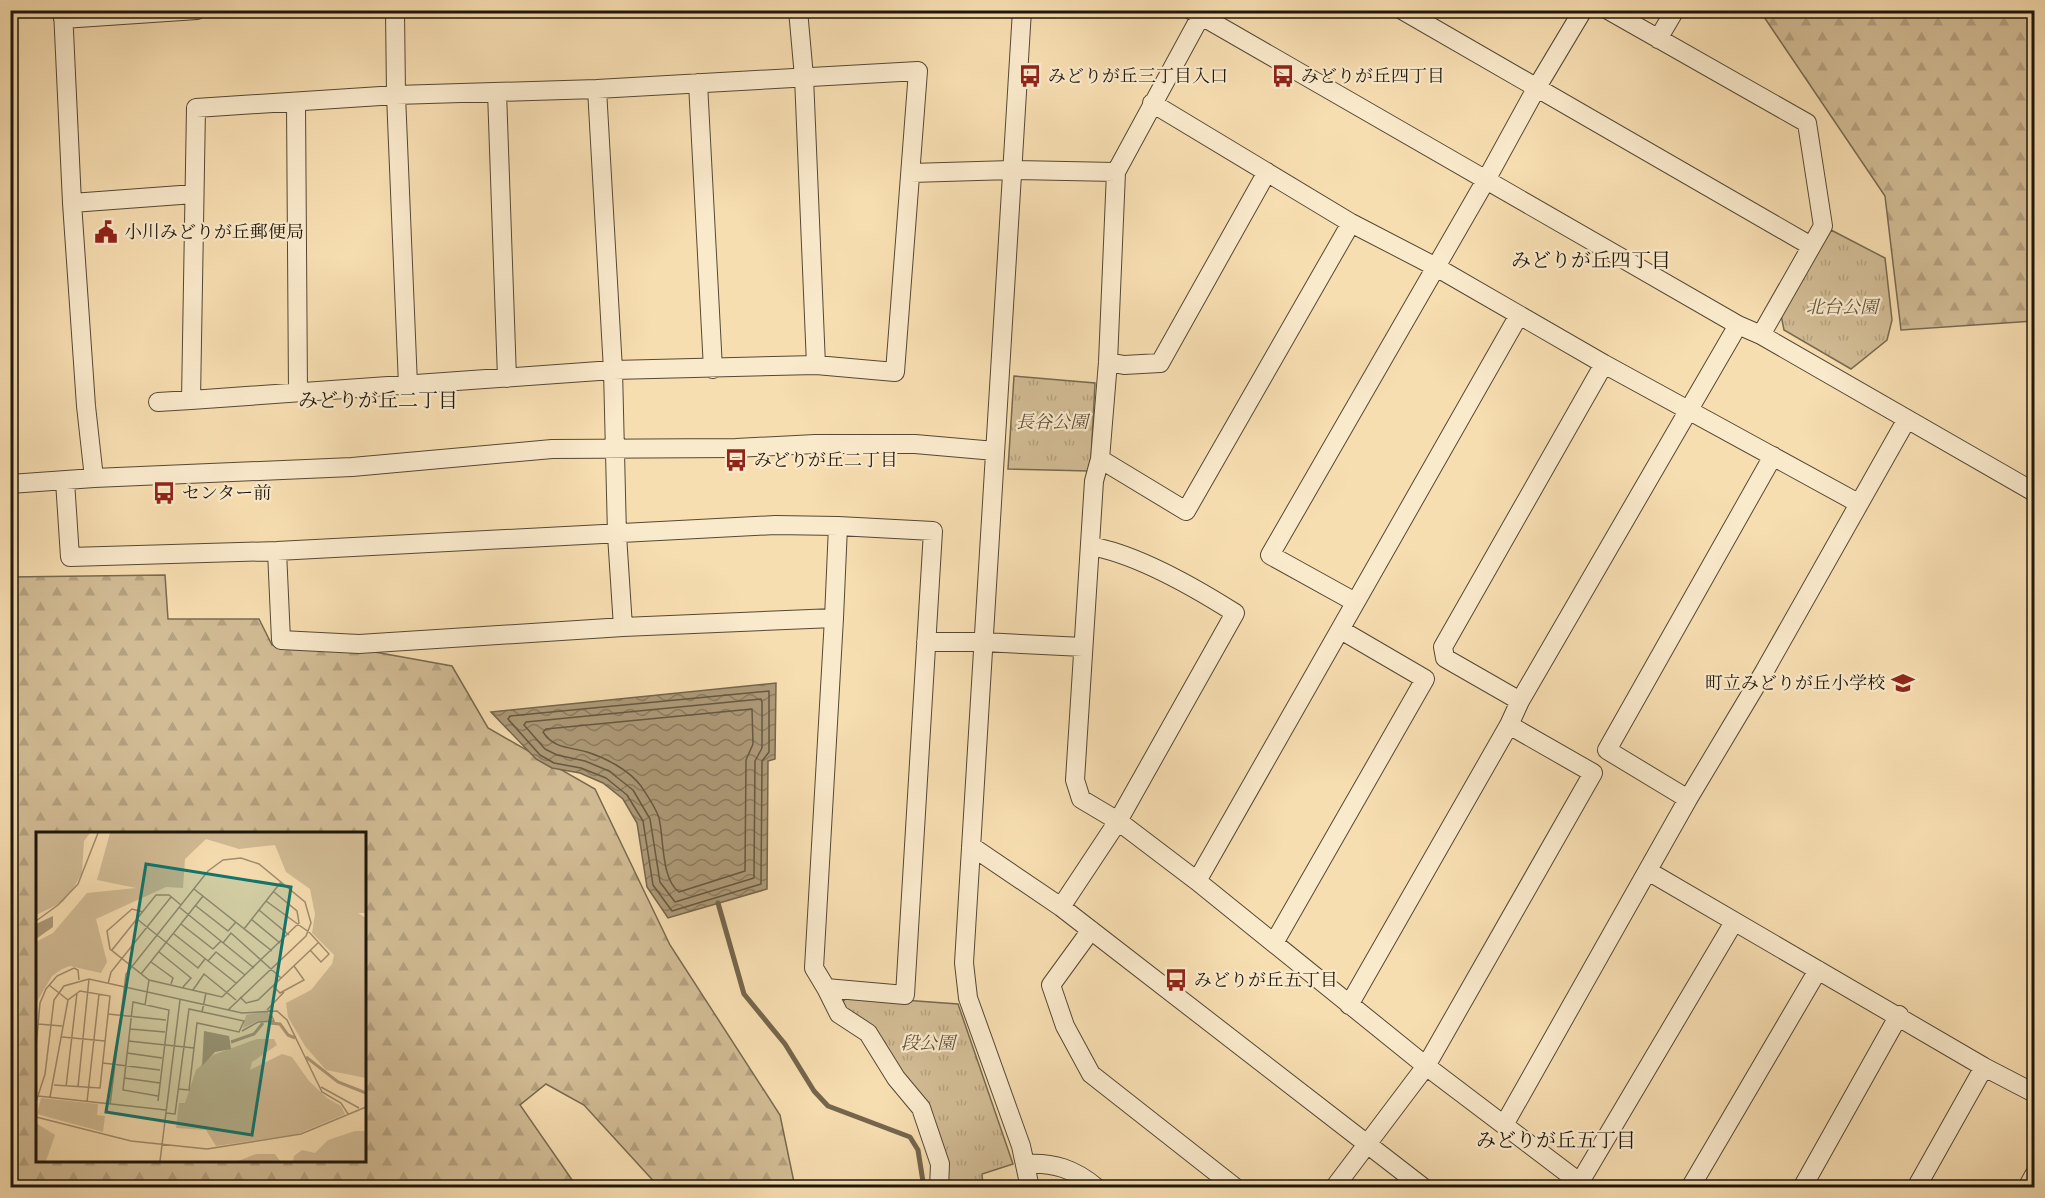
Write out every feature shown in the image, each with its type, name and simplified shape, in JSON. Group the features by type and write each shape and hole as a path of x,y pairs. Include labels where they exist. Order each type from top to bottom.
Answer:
{"street":[{"path":"94,478 86,406 72,203 63,15 197,10"},
{"path":"395,10 396,95 408,385"},
{"path":"798,10 804,77 816,365"},
{"path":"1022,10 964,963 968,999 1021,1146 1025,1180"},
{"path":"1402,10 1811,246"},
{"path":"1355,602 1270,555 1583,10"},
{"path":"1608,10 1807,123 1823,226 1761,335"},
{"path":"1658,39 1675,10"},
{"path":"1734,922 1583,1185 1426,1066 1197,881 1118,821 1081,799 1075,780 1094,481 1100,459 1108,362 1116,172 1199,12 1361,110 2034,492"},
{"path":"158,402 191,400 298,392 408,385 613,370 816,365 895,372 918,71 597,89 396,95 196,108 191,400"},
{"path":"698,83 713,369"},
{"path":"597,89 613,370 617,535 623,627"},
{"path":"497,92 507,378"},
{"path":"296,102 298,392"},
{"path":"1152,103 1351,223 1436,267 1604,364 1858,503"},
{"path":"911,173 1011,170 1116,172"},
{"path":"1108,362 1124,365 1160,363 1267,172"},
{"path":"72,203 194,194"},
{"path":"1100,459 1186,511 1351,223"},
{"path":"1197,881 1519,315"},
{"path":"1349,1005 1738,325"},
{"path":"1521,701 1444,658 1443,647 1604,364"},
{"path":"1504,1125 1688,799 1764,672 1907,419"},
{"path":"10,484 94,478 352,467 552,449 915,444 995,451"},
{"path":"1688,799 1607,750 1773,456"},
{"path":"65,481 70,557 277,551 775,525 933,531 905,995 826,988"},
{"path":"838,526 814,968 839,1014 868,1033 896,1078 921,1108 940,1164 939,1188"},
{"path":"1061,907 1118,821 1234,614 1195,587 1110,549 1090,546"},
{"path":"277,551 281,640 359,644 623,627 834,618"},
{"path":"1274,944 1425,679 1341,630"},
{"path":"926,642 983,642 1083,647"},
{"path":"1334,1188 1426,1066 1593,773 1509,725"},
{"path":"971,846 1061,907 1424,1188"},
{"path":"1648,871 2034,1094"},
{"path":"1091,930 1051,985 1065,1026 1091,1074 1229,1185"},
{"path":"1690,1188 1818,970"},
{"path":"1802,1188 1899,1015"},
{"path":"1916,1188 1984,1066"},
{"path":"1025,1180 1042,1162 1074,1171 1097,1188"},
{"path":"2027,1188 2034,1175"}],"green space":[{"path":"1760,11 2034,11 2034,321 1901,330 1885,196"},
{"name":"北台公園","path":"1831,230 1885,258 1892,320 1887,340 1851,369 1784,330 1781,315"},
{"name":"長谷公園","path":"1014,376 1095,383 1089,471 1008,469"},
{"path":"165,575 168,619 259,619 272,645 358,649 452,666 488,728 595,789 670,945 780,1115 795,1187 659,1187 584,1105 546,1084 520,1105 577,1187 11,1187 10,577"},
{"name":"段公園","path":"848,996 958,1004 1013,1164 982,1174 983,1187 944,1187 927,1107 839,1006"}],"water":[{"path":"776,683 775,759 768,761 767,889 668,918 647,887 637,823 623,799 603,783 580,773 552,768 536,759 491,712"}],"waterway":[{"path":"718,903 744,994 785,1044 814,1091 828,1106 910,1137 918,1150 924,1188"}],"place":[{"name":"みどりが丘三丁目入口","path":"1030,76"},
{"name":"みどりが丘四丁目","path":"1283,76"},
{"name":"小川みどりが丘郵便局","path":"106,232"},
{"name":"みどりが丘二丁目","path":"736,460"},
{"name":"センター前","path":"164,493"},
{"name":"町立みどりが丘小学校","path":"1903,683"},
{"name":"みどりが丘五丁目","path":"1176,980"}],"district":[{"name":"みどりが丘四丁目","path":"1591,260"},
{"name":"みどりが丘二丁目","path":"378,400"},
{"name":"みどりが丘五丁目","path":"1556,1140"}]}
